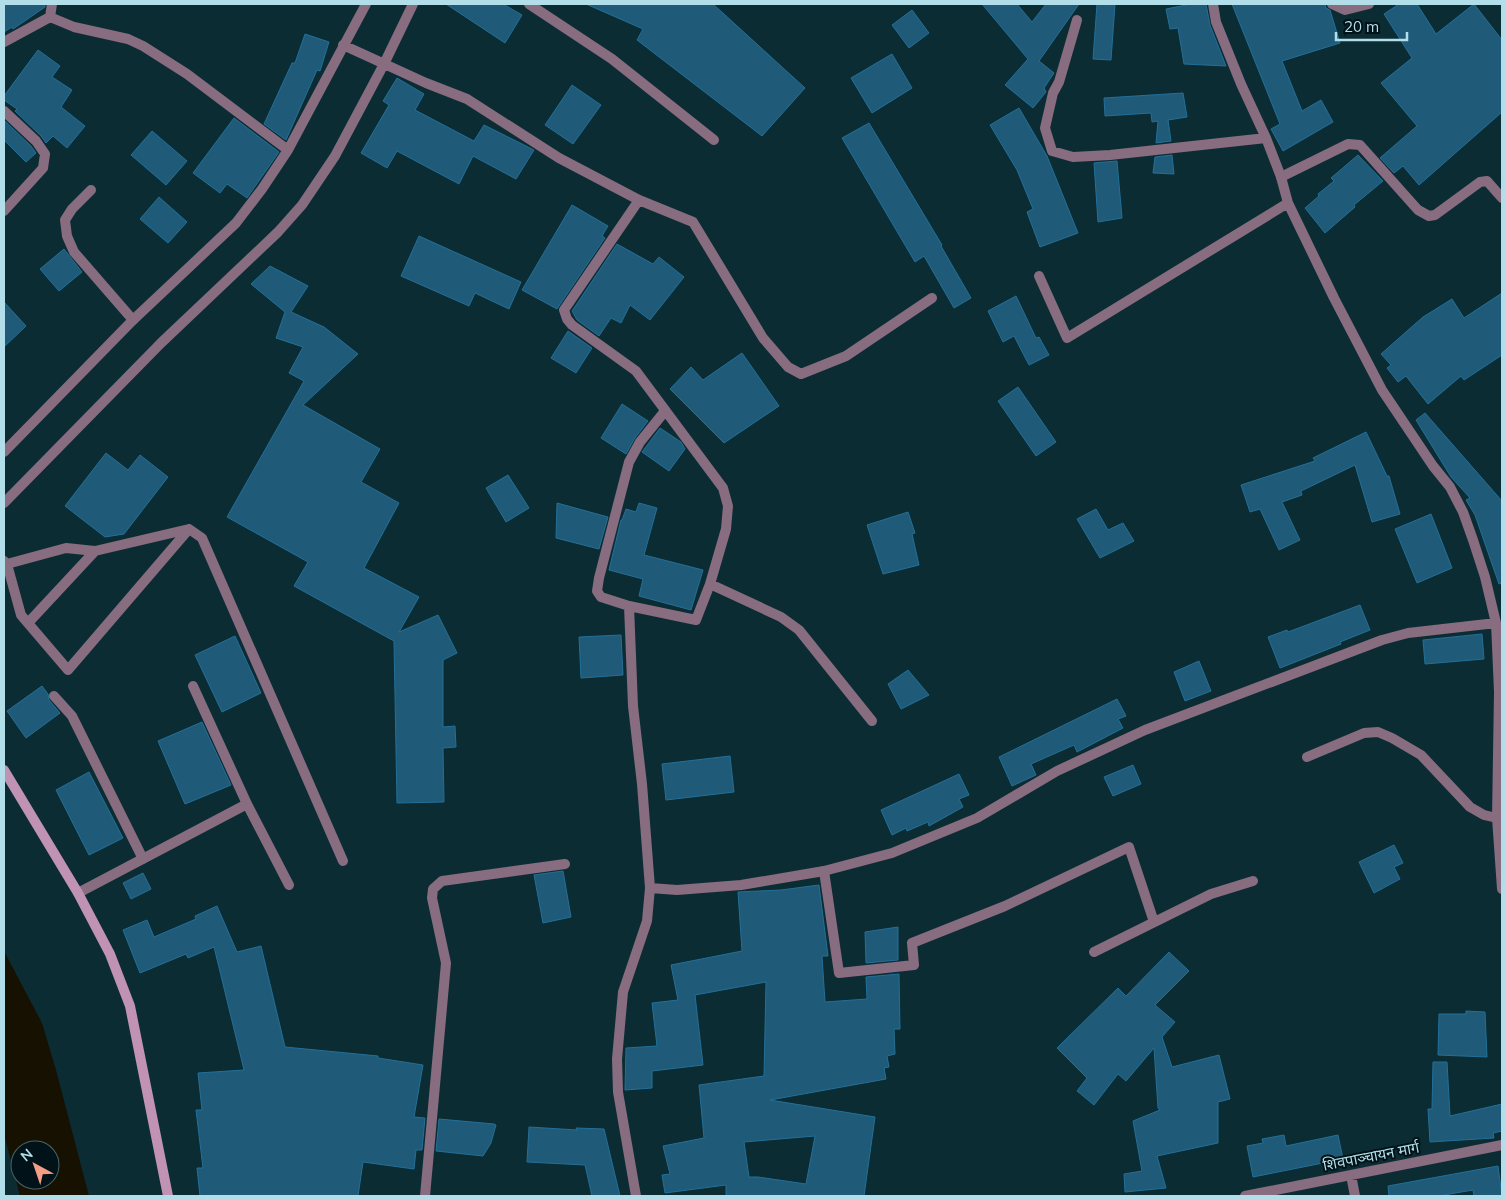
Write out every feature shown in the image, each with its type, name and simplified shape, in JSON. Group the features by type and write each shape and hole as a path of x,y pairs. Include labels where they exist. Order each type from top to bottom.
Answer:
{"main road":[{"path":"4,770 78,893 110,954 130,1006 168,1196"}],"street":[{"path":"50,17 52,4"},
{"path":"4,452 133,320 236,223 288,150 366,4"},
{"path":"4,504 162,343 278,232 302,205 335,156 414,4"},
{"path":"529,4 612,59 714,140"},
{"path":"1213,4 1216,22 1237,75 1266,138 1281,177 1288,203 1334,298 1382,390 1433,466 1450,487 1463,512 1485,577 1496,623 1498,692 1497,818 1502,889"},
{"path":"1332,4 1345,10 1369,4"},
{"path":"4,42 50,17"},
{"path":"50,17 74,27 128,39 143,46 187,74 288,150"},
{"path":"1077,20 1059,82 1053,93 1045,128 1052,151 1073,157 1110,155 1266,138"},
{"path":"343,45 426,83 467,99 559,158 639,200 693,222 763,338 788,367 801,374 846,356 932,298"},
{"path":"4,111 36,141 45,154 43,168 4,211"},
{"path":"1281,177 1348,144 1360,145 1418,210 1429,216 1435,215 1480,182 1486,181 1502,198"},
{"path":"91,190 72,209 65,220 67,236 74,252 133,320"},
{"path":"639,200 564,310 567,319 572,325 636,371 665,410 723,488 728,506 726,528 710,584 696,620 629,606 601,597 597,591 629,462 640,442 665,410"},
{"path":"1039,276 1067,338 1288,203"},
{"path":"189,529 68,670 20,616 6,562 66,548 95,551 189,529 202,538 344,861"},
{"path":"28,623 95,551"},
{"path":"710,584 781,617 799,630 872,720"},
{"path":"629,606 633,706 642,784 650,888 647,921 623,992 617,1059 618,1092 636,1196"},
{"path":"650,888 677,890 741,886 824,871 892,853 977,818 1057,771 1145,730 1382,640 1408,633 1496,623"},
{"path":"193,686 247,804 288,885"},
{"path":"54,696 72,716 143,859"},
{"path":"1307,757 1364,733 1378,732 1392,738 1421,756 1470,807 1484,816 1497,818"},
{"path":"78,893 247,804"},
{"path":"824,871 839,973 914,965 912,943 1006,906 1129,846 1154,922"},
{"path":"425,1196 446,963 432,898 433,889 442,881 565,864"},
{"path":"1094,952 1211,894 1253,881"},
{"name":"शिवपाञ्चायन मार्ग","path":"1245,1196 1502,1145"},
{"path":"1351,1175 1355,1196"}],"shaded area":[{"path":"4,951 42,1023 89,1196 20,1196 18,1190 60,1190 60,1140 10,1140 10,1157 4,1134"}],"building":[{"path":"4,4 45,4 45,7 13,29 12,27 4,32"},
{"path":"446,4 503,4 522,15 505,43"},
{"path":"586,4 713,4 805,88 762,136 637,40 643,29"},
{"path":"982,4 1017,4 1032,22 1046,4 1079,4 1039,61 1054,73 1044,88 1046,92 1033,108 1005,85 1028,59"},
{"path":"1097,4 1115,4 1111,60 1093,59"},
{"path":"1191,4 1206,4 1210,25 1226,66 1184,64 1178,28 1170,29 1166,9"},
{"path":"1232,4 1325,4 1326,8 1330,10 1340,43 1282,61 1302,111 1321,100 1333,122 1283,151 1271,129 1280,124"},
{"path":"1399,4 1417,4 1436,34 1474,4 1502,40 1502,112 1419,185 1403,166 1394,173 1380,158 1417,126 1381,83 1412,58 1384,14"},
{"path":"912,10 929,33 909,48 892,25"},
{"path":"305,34 329,42 320,71 317,70 286,140 264,124 292,63 295,63"},
{"path":"38,50 60,66 52,77 72,90 61,107 85,126 67,148 53,136 46,143 15,111 17,109 4,100 4,96"},
{"path":"892,54 912,88 872,113 851,78"},
{"path":"397,78 424,94 415,110 474,141 484,125 534,150 516,179 473,156 459,184 397,151 387,168 361,153 389,105 383,101"},
{"path":"572,85 601,105 573,144 545,125"},
{"path":"1183,93 1187,117 1168,120 1171,141 1156,143 1158,121 1152,122 1151,113 1105,116 1104,98"},
{"path":"1019,108 1047,156 1078,233 1040,247 1027,212 1033,209 1017,170 990,125"},
{"path":"234,118 279,152 247,198 227,184 220,193 193,173"},
{"path":"5,121 36,153 26,162 4,140"},
{"path":"869,123 942,245 971,298 954,308 924,256 915,262 842,138"},
{"path":"152,131 187,161 166,185 131,155"},
{"path":"1172,155 1174,174 1153,173 1155,157"},
{"path":"1358,155 1383,181 1325,233 1305,208 1334,181 1331,178"},
{"path":"1117,161 1122,218 1098,222 1094,163"},
{"path":"159,197 187,222 168,243 140,219"},
{"path":"572,205 608,226 602,236 605,238 557,309 522,290"},
{"path":"419,236 521,282 509,309 475,293 469,306 401,276"},
{"path":"617,244 653,264 659,257 684,277 650,320 630,305 621,323 611,318 599,336 577,320 572,311"},
{"path":"64,249 82,272 59,291 40,269"},
{"path":"270,266 308,286 291,312 324,327 358,354 303,405 380,449 361,482 399,503 364,568 419,597 399,632 438,615 457,653 443,660 443,727 455,726 456,747 443,748 444,802 397,803 394,641 294,586 308,562 227,517 304,381 289,373 303,347 276,338 285,312 251,284"},
{"path":"1502,293 1502,355 1464,380 1461,376 1428,404 1406,376 1398,382 1387,368 1391,365 1381,354 1423,317 1452,299 1464,318"},
{"path":"1016,296 1036,338 1039,337 1049,355 1029,365 1014,336 1003,342 988,311"},
{"path":"4,302 26,326 4,347"},
{"path":"568,331 592,348 576,373 551,358"},
{"path":"742,353 779,406 724,443 670,389 691,367 703,380"},
{"path":"1018,387 1056,442 1036,456 998,401"},
{"path":"622,404 648,421 626,454 601,438"},
{"path":"1425,413 1502,501 1502,583 1499,584 1475,515 1466,500 1470,498 1451,477 1416,420"},
{"path":"660,428 681,442 685,449 669,471 642,452"},
{"path":"1366,432 1387,476 1389,476 1400,514 1372,522 1355,465 1301,491 1302,495 1282,502 1300,540 1279,550 1260,509 1250,512 1241,485 1315,461 1313,458"},
{"path":"106,453 128,470 140,455 168,477 124,534 105,537 65,506"},
{"path":"508,475 529,508 506,522 486,488"},
{"path":"557,503 608,517 599,549 556,538"},
{"path":"639,503 657,508 644,555 703,570 691,610 639,596 643,579 609,570 621,520 626,509 636,512"},
{"path":"1096,509 1108,530 1123,523 1134,541 1100,558 1077,519"},
{"path":"908,512 915,533 912,534 919,565 883,574 867,525"},
{"path":"1431,514 1452,568 1417,583 1395,529"},
{"path":"1360,605 1370,630 1340,642 1341,644 1280,668 1268,637 1287,630 1288,632"},
{"path":"1482,634 1484,659 1425,664 1423,640"},
{"path":"621,635 623,675 581,678 579,637"},
{"path":"235,636 261,693 222,712 195,655"},
{"path":"1199,661 1211,691 1185,701 1174,672"},
{"path":"908,670 929,695 901,709 888,684"},
{"path":"42,686 48,694 49,700 60,713 26,738 7,711"},
{"path":"1117,699 1126,716 1118,719 1123,728 1077,752 1074,745 1031,764 1036,775 1012,786 999,757"},
{"path":"202,722 231,785 185,804 158,741"},
{"path":"730,756 734,792 666,800 662,764"},
{"path":"1133,765 1141,784 1113,796 1104,777"},
{"path":"89,772 123,838 89,855 56,790"},
{"path":"959,774 969,795 959,799 963,807 929,826 928,822 907,831 906,828 892,835 881,810"},
{"path":"1394,845 1403,863 1394,867 1400,879 1374,893 1359,862"},
{"path":"563,871 571,917 543,923 534,875"},
{"path":"143,873 151,889 131,899 123,883"},
{"path":"819,885 828,956 822,956 825,1002 867,999 866,977 899,974 900,1029 894,1029 895,1054 887,1056 889,1067 884,1068 886,1079 770,1100 875,1117 864,1196 726,1196 726,1185 665,1193 662,1175 670,1174 663,1146 704,1138 699,1085 764,1076 766,982 695,995 703,1065 652,1071 652,1088 625,1090 626,1048 657,1046 652,1003 678,1000 671,965 742,951 738,892 781,890","holes":["815,1136 806,1184 749,1177 744,1142"]},
{"path":"217,906 237,952 261,946 285,1047 378,1056 378,1058 423,1065 414,1117 425,1118 422,1150 416,1150 414,1169 363,1162 358,1196 200,1196 197,1168 203,1168 196,1110 202,1110 198,1073 244,1070 214,947 188,958 186,954 140,973 123,930 147,920 154,937 196,919 195,916"},
{"path":"898,927 898,960 866,963 865,932"},
{"path":"1169,952 1189,971 1155,1005 1175,1022 1162,1037 1172,1067 1219,1055 1230,1099 1218,1102 1218,1143 1157,1156 1166,1188 1125,1192 1124,1174 1142,1171 1133,1121 1160,1110 1158,1108 1154,1048 1126,1081 1118,1074 1094,1105 1077,1091 1087,1078 1057,1048 1118,988 1126,996"},
{"path":"1466,1011 1485,1012 1487,1057 1438,1055 1439,1014 1466,1014"},
{"path":"1433,1062 1447,1062 1450,1116 1502,1104 1502,1131 1493,1133 1494,1138 1430,1142 1428,1109 1432,1109"},
{"path":"439,1119 496,1125 491,1143 483,1156 436,1151"},
{"path":"529,1127 577,1130 576,1128 604,1129 620,1196 592,1196 585,1165 527,1162"},
{"path":"1284,1135 1286,1146 1338,1135 1343,1159 1253,1177 1247,1146 1263,1143 1262,1139"},
{"path":"1498,1166 1502,1196 1474,1196 1473,1190 1438,1196 1389,1196 1388,1186"}]}
